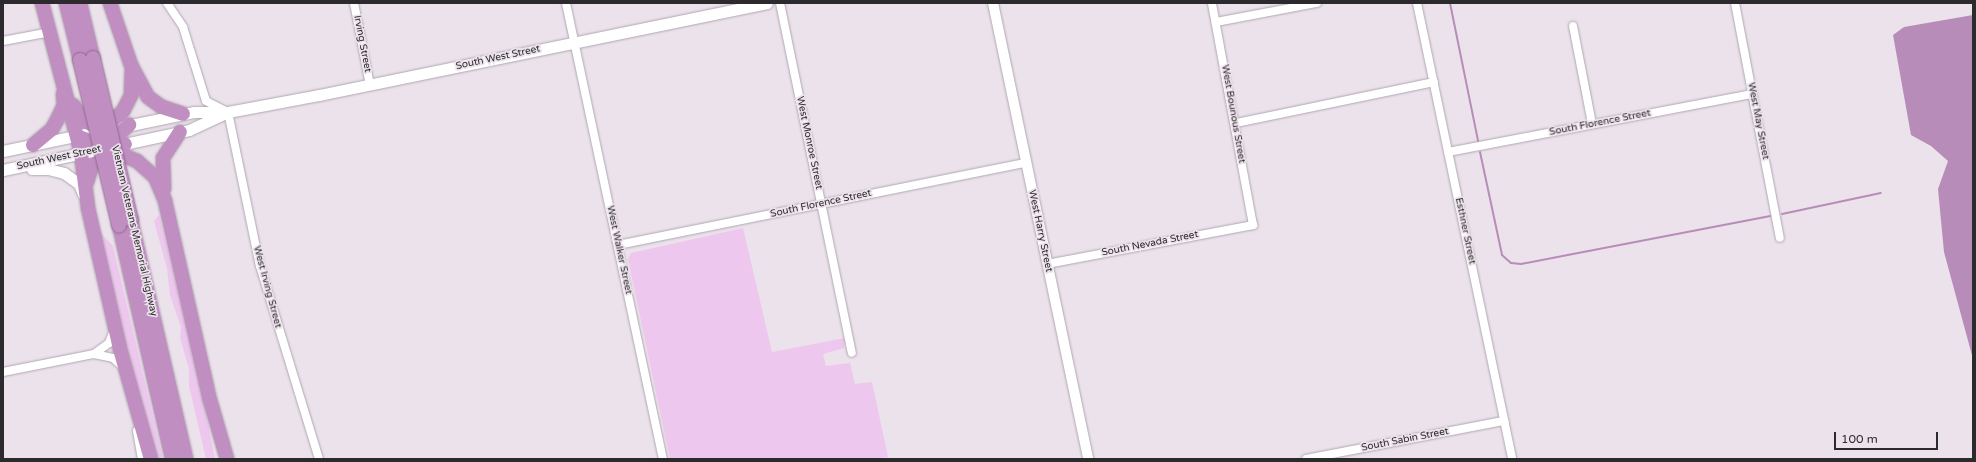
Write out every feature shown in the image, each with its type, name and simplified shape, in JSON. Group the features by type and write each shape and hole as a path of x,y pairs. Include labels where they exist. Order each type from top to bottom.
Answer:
{"highway":[{"path":"42,3 77,136 125,150 150,172 165,201"},
{"name":"Vietnam Veterans Memorial Highway","path":"66,3 86,59 125,222 172,459"},
{"name":"Vietnam Veterans Memorial Highway","path":"80,3 86,59"},
{"path":"110,3 131,65 148,96 162,107 183,114"},
{"path":"33,145 52,129 64,105 58,62"},
{"path":"131,65 132,90 123,111 100,143 88,173 87,201 130,391 151,459"},
{"path":"64,86 81,119 100,143"},
{"path":"81,119 94,125 105,125 123,111"},
{"path":"87,201 100,143 129,125"},
{"path":"180,132 163,158 165,201 210,400 220,459"},
{"path":"92,166 106,157 125,150"},
{"name":"Vietnam Veterans Memorial Highway","path":"125,222 155,323 186,459"},
{"path":"155,323 191,459"},
{"path":"210,400 227,459"}],"main road":[{"name":"South West Street","path":"129,125 183,114 228,112 370,85 766,3"},
{"name":"South West Street","path":"125,150 180,132 228,112"},
{"name":"South West Street","path":"3,151 77,136 100,143"},
{"name":"South West Street","path":"5,169 100,143"},
{"path":"5,169 48,168 64,173 80,184 87,201"}],"street":[{"path":"167,3 183,27 206,101 228,112"},
{"name":"Irving Street","path":"354,3 370,85"},
{"name":"West Walker Street","path":"566,3 663,459"},
{"name":"West Monroe Street","path":"780,3 852,354"},
{"name":"West Harry Street","path":"993,3 1088,459"},
{"name":"West Bounous Street","path":"1212,3 1236,123 1253,225"},
{"path":"1216,22 1317,3"},
{"name":"Esthner Street","path":"1417,3 1512,459"},
{"name":"West May Street","path":"1735,3 1780,238"},
{"path":"1573,26 1592,124"},
{"path":"3,41 50,32"},
{"path":"1236,123 1434,82"},
{"name":"South Florence Street","path":"1448,152 1753,94"},
{"name":"West Irving Street","path":"228,112 260,266 319,459"},
{"name":"South Florence Street","path":"618,245 1026,163"},
{"name":"South Nevada Street","path":"1047,264 1253,225"},
{"path":"94,354 109,343 115,327"},
{"path":"3,372 94,354 112,358 125,370"},
{"path":"130,391 142,459"},
{"name":"South Sabin Street","path":"1306,459 1504,421"}],"shaded area":[{"path":"1973,15 1973,359 1944,252 1938,189 1948,161 1931,146 1911,135 1893,35 1904,27"},
{"path":"159,215 200,383 215,459 206,459 189,386 189,369 180,338 181,327 170,295 167,269 154,221"},
{"path":"743,228 772,352 845,338 844,348 823,354 826,366 850,363 855,384 872,382 888,457 876,459 670,459 628,259 631,253"},
{"path":"97,229 113,246 163,459 155,459 139,409"}],"waterway":[{"path":"1450,3 1478,141"},
{"path":"1480,152 1502,255 1511,263 1521,264 1770,216"},
{"path":"1782,214 1881,193"}]}
